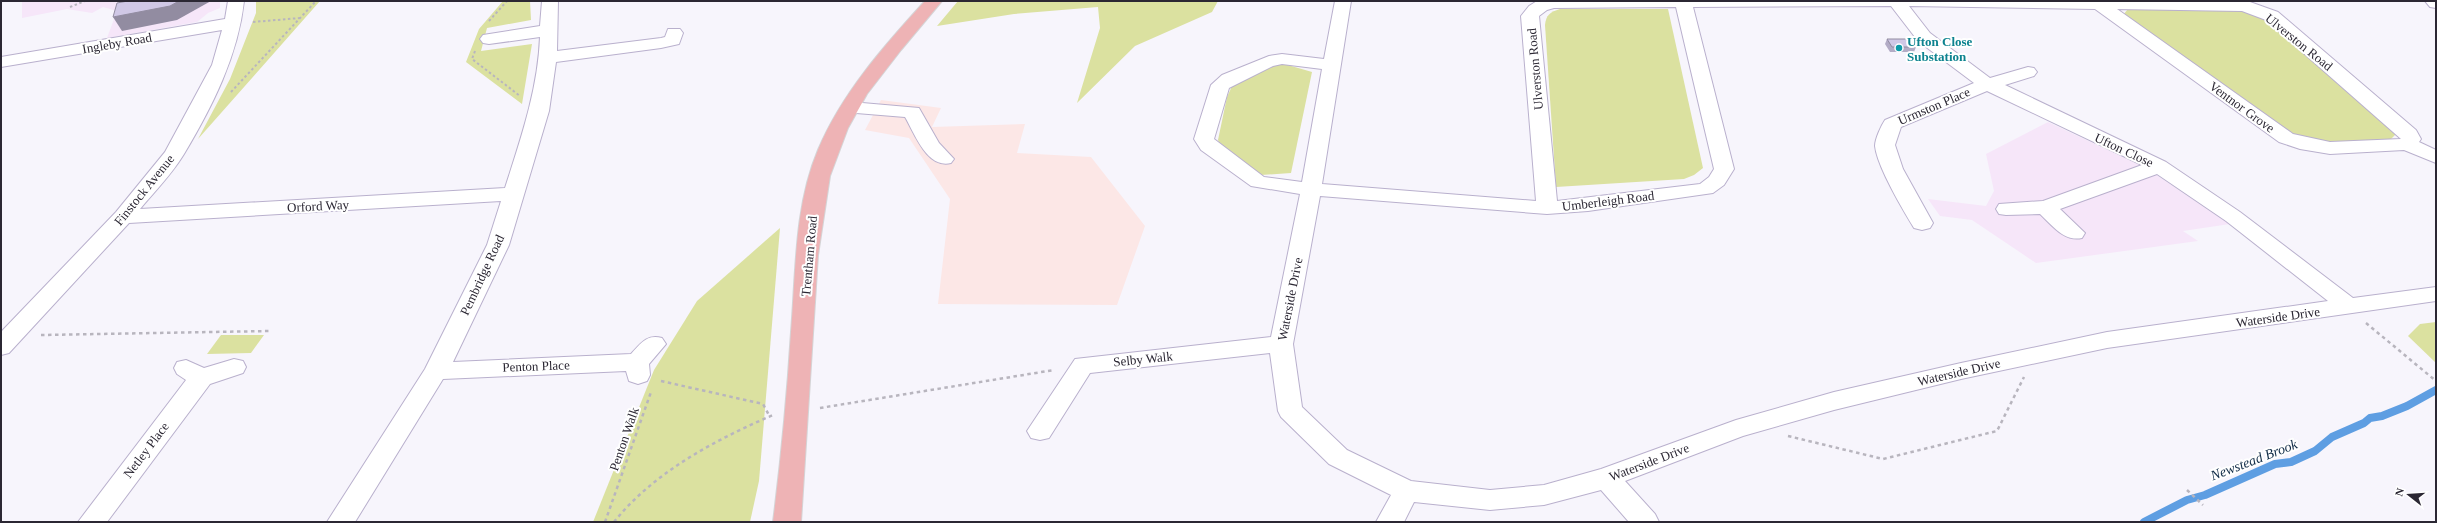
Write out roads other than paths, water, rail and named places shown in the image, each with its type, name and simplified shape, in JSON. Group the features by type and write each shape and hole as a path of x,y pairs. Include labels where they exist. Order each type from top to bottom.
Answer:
{"main road":[{"name":"Trentham Road","path":"786,522 798,412 810,223 824,166 838,129 851,108 900,39 934,1"}],"street":[{"name":"Finstock Avenue","path":"7,341 123,217 174,154 221,65 233,23 236,1"},
{"name":"Pembridge Road","path":"341,522 436,371 498,245 539,111 548,58 550,1"},
{"name":"Waterside Drive","path":"1343,1 1311,189 1281,344 1290,411 1338,457 1407,491 1490,500 1544,495 1606,478 1736,429 1834,401 2035,355 2107,340 2436,294"},
{"name":"Ufton Close","path":"1896,1 1924,37 1987,84 2159,166 2212,200 2350,307"},
{"name":"Ulverston Road","path":"1546,208 1530,16 1535,9 1542,4 1554,3 1904,1 2099,4 2234,4 2272,16 2409,134 2411,139 2407,144"},
{"name":"Umberleigh Road","path":"1333,65 1282,59 1270,61 1229,79 1220,85 1204,139 1208,146 1258,182 1311,189 1546,208 1588,205 1706,189 1713,185 1722,176 1724,169 1683,2"},
{"name":"Ventnor Grove","path":"2099,4 2286,138 2316,147 2378,147 2407,144"},
{"name":"Ingleby Road","path":"1,62 233,23"},
{"path":"484,37 549,30"},
{"path":"548,58 661,43 673,40 674,33"},
{"name":"Urmston Place","path":"1922,223 1896,175 1885,145 1892,124 1925,107 1987,84 2028,72"},
{"path":"851,108 912,112 931,146 944,159"},
{"path":"2407,144 2436,157"},
{"path":"2006,209 2045,207 2159,166"},
{"name":"Orford Way","path":"123,217 514,194"},
{"path":"2045,207 2074,233"},
{"name":"Penton Place","path":"436,371 644,372 654,344"},
{"name":"Selby Walk","path":"1040,431 1084,365 1281,344"},
{"name":"Netley Place","path":"92,522 194,373 234,367"},
{"path":"1606,478 1645,522"},
{"path":"1390,522 1407,491"}],"waterway":[{"name":"Newstead Brook","path":"2144,522 2187,500 2205,495 2275,464 2291,462 2315,451 2332,437 2364,423 2370,418 2382,416 2407,406 2436,390"}],"place":[{"name":"Ufton Close Substation","path":"1899,48"}]}
